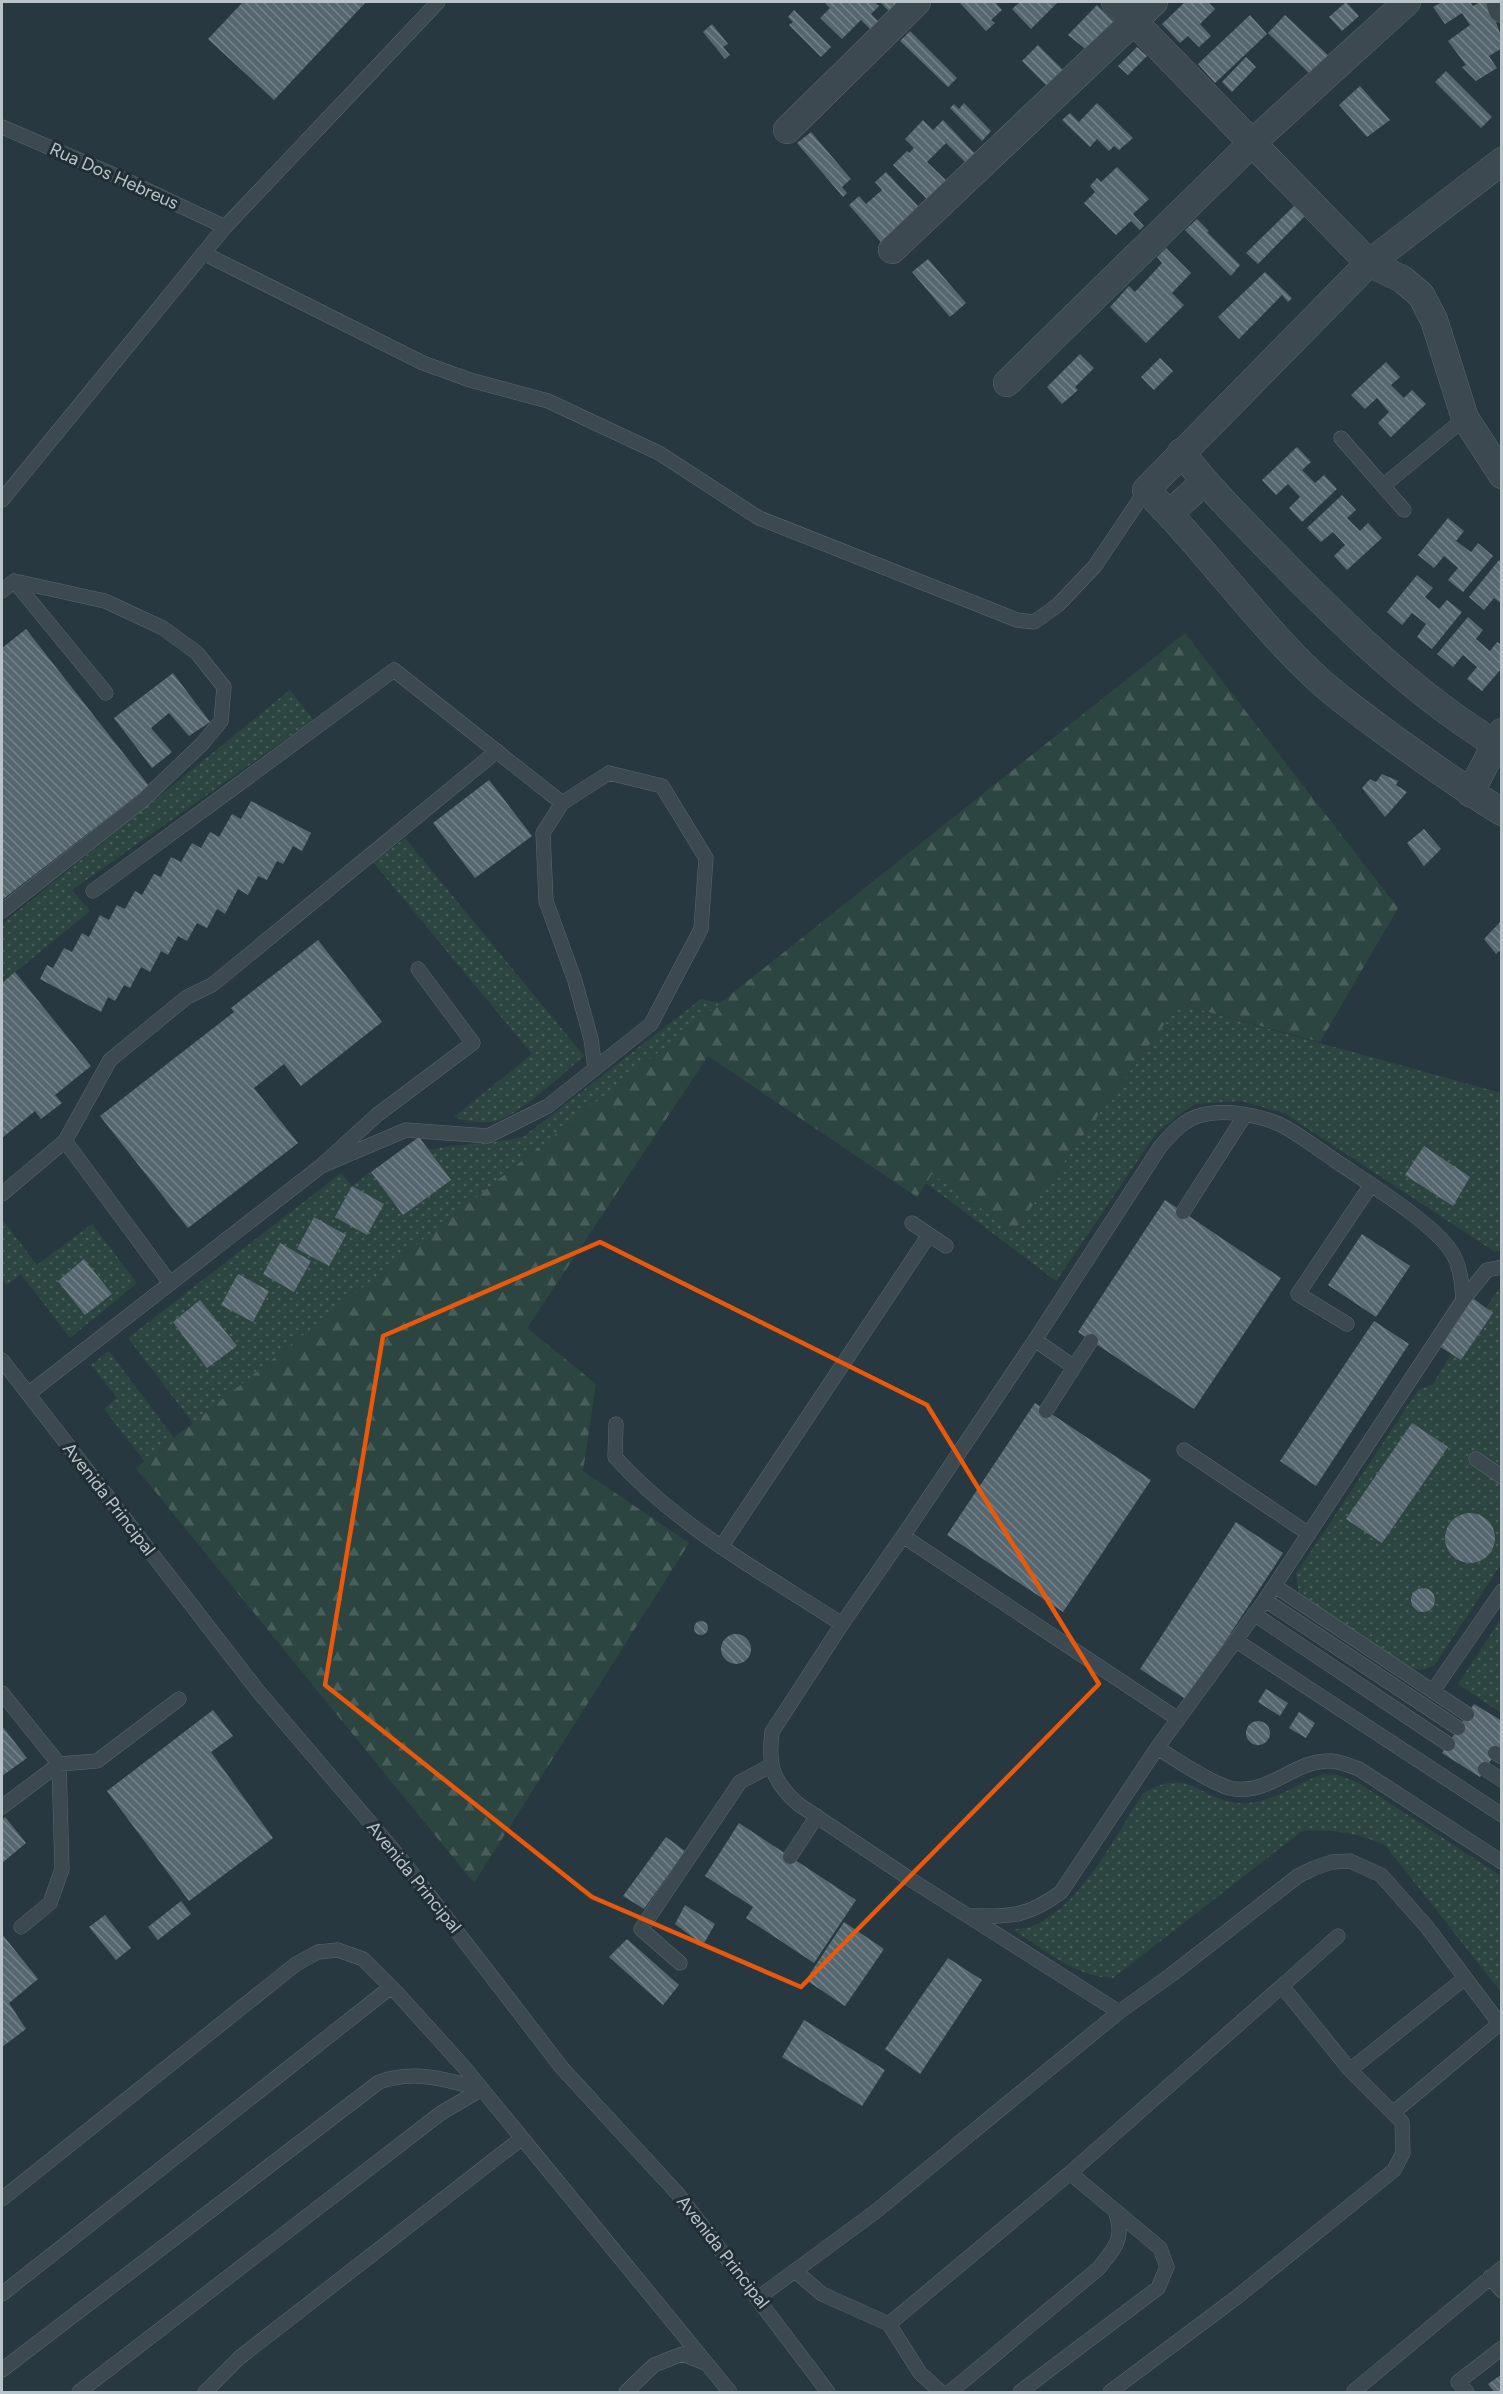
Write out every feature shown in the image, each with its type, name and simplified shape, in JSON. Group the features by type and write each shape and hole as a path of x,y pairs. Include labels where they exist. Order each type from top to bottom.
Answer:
{"street":[{"path":"787,130 917,2"},
{"path":"1115,2 1369,263 1402,279 1421,295 1434,320 1465,418 1502,475"},
{"path":"892,250 1154,2"},
{"path":"1007,383 1253,142 1407,2"},
{"path":"1500,2 1502,9"},
{"path":"1502,160 1369,263 1146,490 1170,513 1262,623 1305,668 1355,710 1470,793 1502,812"},
{"path":"1181,452 1204,482 1375,654 1424,695 1499,741 1470,793"},
{"path":"1170,513 1204,482"}],"lane":[{"path":"2,500 225,227 438,2"},
{"name":"Rua Dos Hebreus","path":"2,127 130,182 225,227"},
{"path":"203,253 423,363 470,380 548,401 659,453 759,518 1017,620 1034,622 1058,604 1095,566 1146,490"},
{"path":"1383,486 1465,418"},
{"path":"1341,438 1404,510"},
{"path":"2,591 15,581"},
{"path":"15,581 106,693"},
{"path":"2,911 142,801 202,744 221,721 224,687 197,653 163,628 105,601 15,581"},
{"path":"93,891 394,670 562,803"},
{"path":"2,1194 65,1141 110,1060 187,997 212,985 497,751"},
{"path":"321,1166 406,1130 488,1136 548,1106 651,1023 701,929 706,858 662,786 609,773 562,803 543,833 546,901 575,981 591,1039 595,1068"},
{"path":"28,1394 321,1166 377,1115 473,1043 418,969"},
{"path":"1119,2012 817,1816 782,1790 772,1771 770,1753 772,1732 842,1624 1035,1340 1160,1147 1177,1128 1200,1115 1220,1112 1245,1115 1278,1124 1371,1185 1435,1233 1453,1254 1461,1275 1463,1300"},
{"path":"1183,1212 1245,1115"},
{"path":"65,1141 170,1283"},
{"path":"1347,1324 1298,1294 1371,1185"},
{"path":"912,1223 946,1246"},
{"path":"721,1547 929,1235"},
{"path":"969,1916 1014,1916 1039,1908 1061,1892 1157,1748 1275,1586 1463,1300 1487,1270 1502,1267"},
{"path":"1035,1340 1074,1367"},
{"path":"1046,1411 1091,1341"},
{"name":"Avenida Principal","path":"2,1360 258,1691 402,1860 562,2068 678,2194 828,2392"},
{"path":"616,1424 615,1457 628,1472 696,1531 842,1624"},
{"path":"1184,1450 1309,1534"},
{"path":"1476,1459 1502,1476"},
{"path":"903,1536 1178,1719"},
{"path":"1275,1586 1467,1714"},
{"path":"1433,1691 1502,1591"},
{"path":"1265,1600 1458,1728"},
{"path":"1254,1614 1448,1744"},
{"path":"1235,1640 1502,1815"},
{"path":"2,1693 59,1764 62,1869 50,1903 21,1927"},
{"path":"2,1807 59,1764 97,1761 178,1699"},
{"path":"1157,1748 1216,1782 1234,1789 1264,1787 1298,1768 1316,1762 1334,1761 1359,1769 1502,1862"},
{"path":"680,1963 641,1929 740,1782 772,1765"},
{"path":"1485,1769 1502,1780"},
{"path":"790,1857 817,1816"},
{"path":"758,2298 875,2212 1119,2012 1171,1975 1298,1876 1332,1862 1350,1861 1369,1868 1387,1880 1420,1918 1500,2025 1393,2113"},
{"path":"889,2324 1070,2173 1338,1936"},
{"path":"2,2199 296,1964 318,1952 338,1950 363,1959 391,1987 482,2090 730,2392"},
{"path":"1350,2070 1465,1978"},
{"path":"1110,2392 1237,2297 1394,2170 1403,2152 1401,2122 1350,2070 1282,1986"},
{"path":"2,2294 391,1987"},
{"path":"2,2370 379,2082 398,2075 428,2075 482,2090"},
{"path":"80,2392 441,2113 482,2090"},
{"path":"205,2392 239,2358 522,2138"},
{"path":"1020,2392 1158,2288 1167,2267 1160,2248 1070,2173"},
{"path":"950,2392 1099,2268 1116,2246 1121,2228 1114,2209"},
{"path":"1354,2391 1502,2268"},
{"path":"795,2271 822,2294 889,2324 920,2373 941,2392"},
{"path":"1490,2277 1502,2291"},
{"path":"1467,2392 1458,2382 1502,2348"},
{"path":"626,2392 654,2365 682,2354 706,2363"}],"highlighted area":[{"path":"600,1242 927,1405 1099,1684 801,1987 592,1897 325,1685 383,1336"}],"green space":[{"path":"1185,633 1398,908 1320,1042 1179,1004 1014,1231 932,1174 917,1197 708,1056 527,1328 596,1384 583,1471 689,1543 474,1883 136,1468"},
{"path":"290,690 313,720 72,890 90,911 2,983 2,924"},
{"path":"405,838 584,1056 529,1102 496,1121 475,1122 454,1117 532,1054 373,862"},
{"path":"701,999 721,1003 193,1423 128,1338 341,1173 352,1186 419,1137 429,1150 523,1137"},
{"path":"1179,1004 1501,1093 1502,1250 1495,1252 1284,1113 1241,1101 1194,1104 1157,1132 1056,1281 926,1183 932,1174 1014,1231"},
{"path":"2,1219 37,1265 92,1224 137,1283 70,1338 21,1274 6,1285 2,1279"},
{"path":"1501,1286 1501,1564 1434,1666 1421,1670 1409,1667 1299,1595 1296,1574 1418,1390 1433,1384 1451,1354 1461,1360 1493,1313 1486,1308"},
{"path":"109,1351 174,1438 145,1462 104,1409 117,1398 91,1365"},
{"path":"1501,1619 1501,1713 1458,1684"},
{"path":"1323,1774 1337,1775 1359,1783 1501,1876 1501,1992 1385,1845 1365,1837 1334,1831 1302,1831 1113,1978 1099,1977 1073,1968 1013,1930 1035,1925 1068,1902 1110,1848 1143,1793 1160,1785 1173,1782 1184,1783 1226,1801 1251,1803 1272,1797"}],"building":[{"path":"243,2 366,2 274,100 208,39"},
{"path":"874,2 879,6 871,14 880,23 872,31 861,20 842,39 820,18 830,8 825,3"},
{"path":"880,2 904,2 892,14"},
{"path":"959,2 995,2 1002,10 991,20 995,23 986,31"},
{"path":"1020,2 1058,2 1031,29 1012,9"},
{"path":"1185,2 1208,2 1215,9 1200,24 1211,36 1199,47 1188,36 1180,43 1162,24"},
{"path":"1346,2 1359,16 1342,31 1329,17"},
{"path":"1442,2 1470,2 1473,6 1480,2 1489,2 1502,39 1502,48 1489,56 1497,68 1476,81 1462,67 1466,65 1448,41 1470,25 1462,13 1445,24 1433,7"},
{"path":"1097,5 1115,23 1088,51 1068,35"},
{"path":"794,10 831,47 821,57 789,25 793,22 788,17"},
{"path":"1250,15 1267,34 1215,83 1198,64"},
{"path":"1285,15 1330,57 1312,76 1268,33"},
{"path":"712,24 728,44 723,47 730,55 725,59 703,32"},
{"path":"910,31 957,78 948,87 900,41"},
{"path":"1038,45 1065,72 1049,88 1022,61"},
{"path":"1137,47 1147,56 1128,75 1118,66"},
{"path":"1246,57 1256,67 1232,92 1222,82"},
{"path":"1446,71 1492,117 1481,128 1435,82"},
{"path":"1360,86 1390,120 1367,137 1339,105"},
{"path":"964,103 991,131 982,141 950,108 954,104 959,109"},
{"path":"1097,103 1133,138 1119,150 1114,146 1109,151 1097,139 1090,147 1062,120 1070,113 1079,122"},
{"path":"923,120 933,130 943,120 980,159 971,168 946,143 927,162 952,186 933,205 893,165 907,151 909,153 914,148 905,139"},
{"path":"811,132 851,179 842,187 847,193 843,197 797,143"},
{"path":"1117,167 1149,199 1133,214 1144,226 1140,230 1131,221 1116,235 1084,203 1095,192 1090,186 1097,178 1101,182"},
{"path":"886,172 918,206 907,217 913,224 887,249 849,205 859,196 866,204 882,190 875,182"},
{"path":"1294,206 1305,216 1258,264 1246,253"},
{"path":"1197,219 1240,265 1231,276 1185,230"},
{"path":"1166,248 1191,273 1172,293 1184,305 1146,343 1110,307 1129,286 1135,292 1162,263 1157,257"},
{"path":"928,259 966,303 950,317 912,272"},
{"path":"1265,272 1292,298 1288,302 1282,295 1239,339 1218,317"},
{"path":"1080,354 1094,368 1075,387 1078,390 1062,404 1047,387"},
{"path":"1160,358 1173,371 1154,390 1141,377"},
{"path":"1386,362 1400,377 1391,385 1404,398 1412,390 1426,404 1391,437 1378,423 1389,412 1377,398 1365,409 1351,395"},
{"path":"1297,447 1311,462 1302,470 1315,483 1324,475 1337,489 1302,522 1289,508 1300,497 1288,484 1276,495 1262,480"},
{"path":"1342,495 1356,510 1347,518 1360,531 1368,523 1382,538 1347,570 1334,556 1345,545 1333,532 1321,542 1307,528"},
{"path":"1448,518 1464,531 1456,541 1471,552 1478,543 1493,556 1463,592 1448,580 1458,568 1444,556 1434,568 1418,555"},
{"path":"1499,560 1502,562 1502,604 1494,598 1484,610 1469,597"},
{"path":"1417,575 1433,588 1425,597 1439,609 1447,600 1462,612 1432,649 1417,637 1426,624 1412,613 1402,625 1387,612"},
{"path":"1468,617 1483,630 1476,639 1490,651 1497,642 1502,645 1502,668 1482,691 1467,679 1477,667 1463,655 1453,667 1437,654"},
{"path":"26,629 149,786 2,900 2,648"},
{"path":"173,673 210,722 189,736 169,713 151,728 172,752 152,768 114,718"},
{"path":"1382,774 1398,781 1396,785 1407,792 1385,817 1362,788 1370,779 1376,782"},
{"path":"489,780 532,836 475,878 433,823"},
{"path":"251,801 311,833 302,851 293,846 283,864 277,861 267,880 258,876 248,895 238,889 225,914 217,909 207,928 197,923 187,941 178,936 168,955 161,951 150,972 141,967 130,988 124,985 115,1001 108,997 101,1012 40,979 47,965 53,968 64,948 72,952 82,933 89,937 100,915 109,920 117,905 125,909 135,891 142,895 154,874 161,877 171,857 181,862 192,843 201,848 210,832 219,837 232,814 241,819"},
{"path":"1424,829 1441,849 1424,866 1407,843"},
{"path":"1502,920 1502,949 1496,954 1484,939"},
{"path":"318,940 382,1022 301,1086 284,1064 254,1088 298,1143 188,1228 100,1116 234,1012 231,1008"},
{"path":"15,972 91,1066 55,1095 62,1103 41,1119 35,1111 2,1138 2,983"},
{"path":"419,1137 451,1180 403,1215 371,1172"},
{"path":"1424,1146 1470,1177 1453,1206 1405,1175"},
{"path":"352,1186 384,1204 367,1235 335,1217"},
{"path":"1165,1200 1281,1278 1194,1409 1078,1332"},
{"path":"314,1217 346,1235 329,1266 297,1249"},
{"path":"1362,1234 1410,1266 1376,1317 1328,1285"},
{"path":"280,1243 311,1261 294,1292 263,1274"},
{"path":"84,1259 112,1294 85,1315 58,1281"},
{"path":"238,1274 269,1291 253,1322 221,1305"},
{"path":"1471,1297 1493,1313 1461,1360 1439,1346"},
{"path":"200,1300 237,1346 207,1368 173,1322"},
{"path":"1374,1321 1409,1344 1316,1486 1280,1461"},
{"path":"1035,1403 1151,1480 1063,1612 947,1535"},
{"path":"1412,1423 1448,1447 1382,1543 1346,1519"},
{"path":"1470,1513 1479,1515 1490,1524 1495,1538 1493,1547 1484,1558 1470,1563 1461,1561 1450,1552 1445,1538 1447,1529 1456,1518"},
{"path":"1236,1522 1283,1553 1187,1700 1140,1669"},
{"path":"1423,1588 1428,1589 1434,1595 1434,1605 1428,1611 1423,1612 1418,1611 1412,1605 1411,1600 1412,1595 1418,1589"},
{"path":"698,1621 704,1621 708,1628 704,1635 698,1635 694,1631 694,1625"},
{"path":"736,1634 747,1638 751,1649 747,1660 736,1664 725,1660 721,1649 725,1638"},
{"path":"1266,1689 1288,1703 1280,1716 1258,1702"},
{"path":"1474,1704 1502,1721 1502,1743 1480,1777 1442,1753"},
{"path":"213,1710 233,1736 211,1752 273,1838 189,1901 107,1791"},
{"path":"1299,1712 1315,1723 1306,1738 1289,1728"},
{"path":"1258,1721 1263,1722 1269,1728 1269,1738 1263,1744 1258,1745 1253,1744 1247,1738 1246,1733 1247,1728 1253,1722"},
{"path":"2,1726 27,1758 2,1776"},
{"path":"5,1817 26,1843 2,1863 2,1820"},
{"path":"739,1823 856,1900 814,1963 746,1918 753,1907 705,1876"},
{"path":"666,1837 685,1851 644,1909 623,1896"},
{"path":"181,1901 191,1914 158,1940 148,1927"},
{"path":"685,1905 715,1924 703,1945 675,1924"},
{"path":"105,1915 131,1948 116,1960 89,1927"},
{"path":"844,1922 884,1949 845,2006 806,1980"},
{"path":"2,1934 38,1979 9,2003 26,2029 2,2047"},
{"path":"627,1939 679,1985 663,2005 609,1957"},
{"path":"948,1958 982,1980 920,2074 885,2049"},
{"path":"804,2020 885,2070 862,2106 782,2057"},
{"path":"1502,2374 1502,2392 1494,2392 1488,2384"}]}
